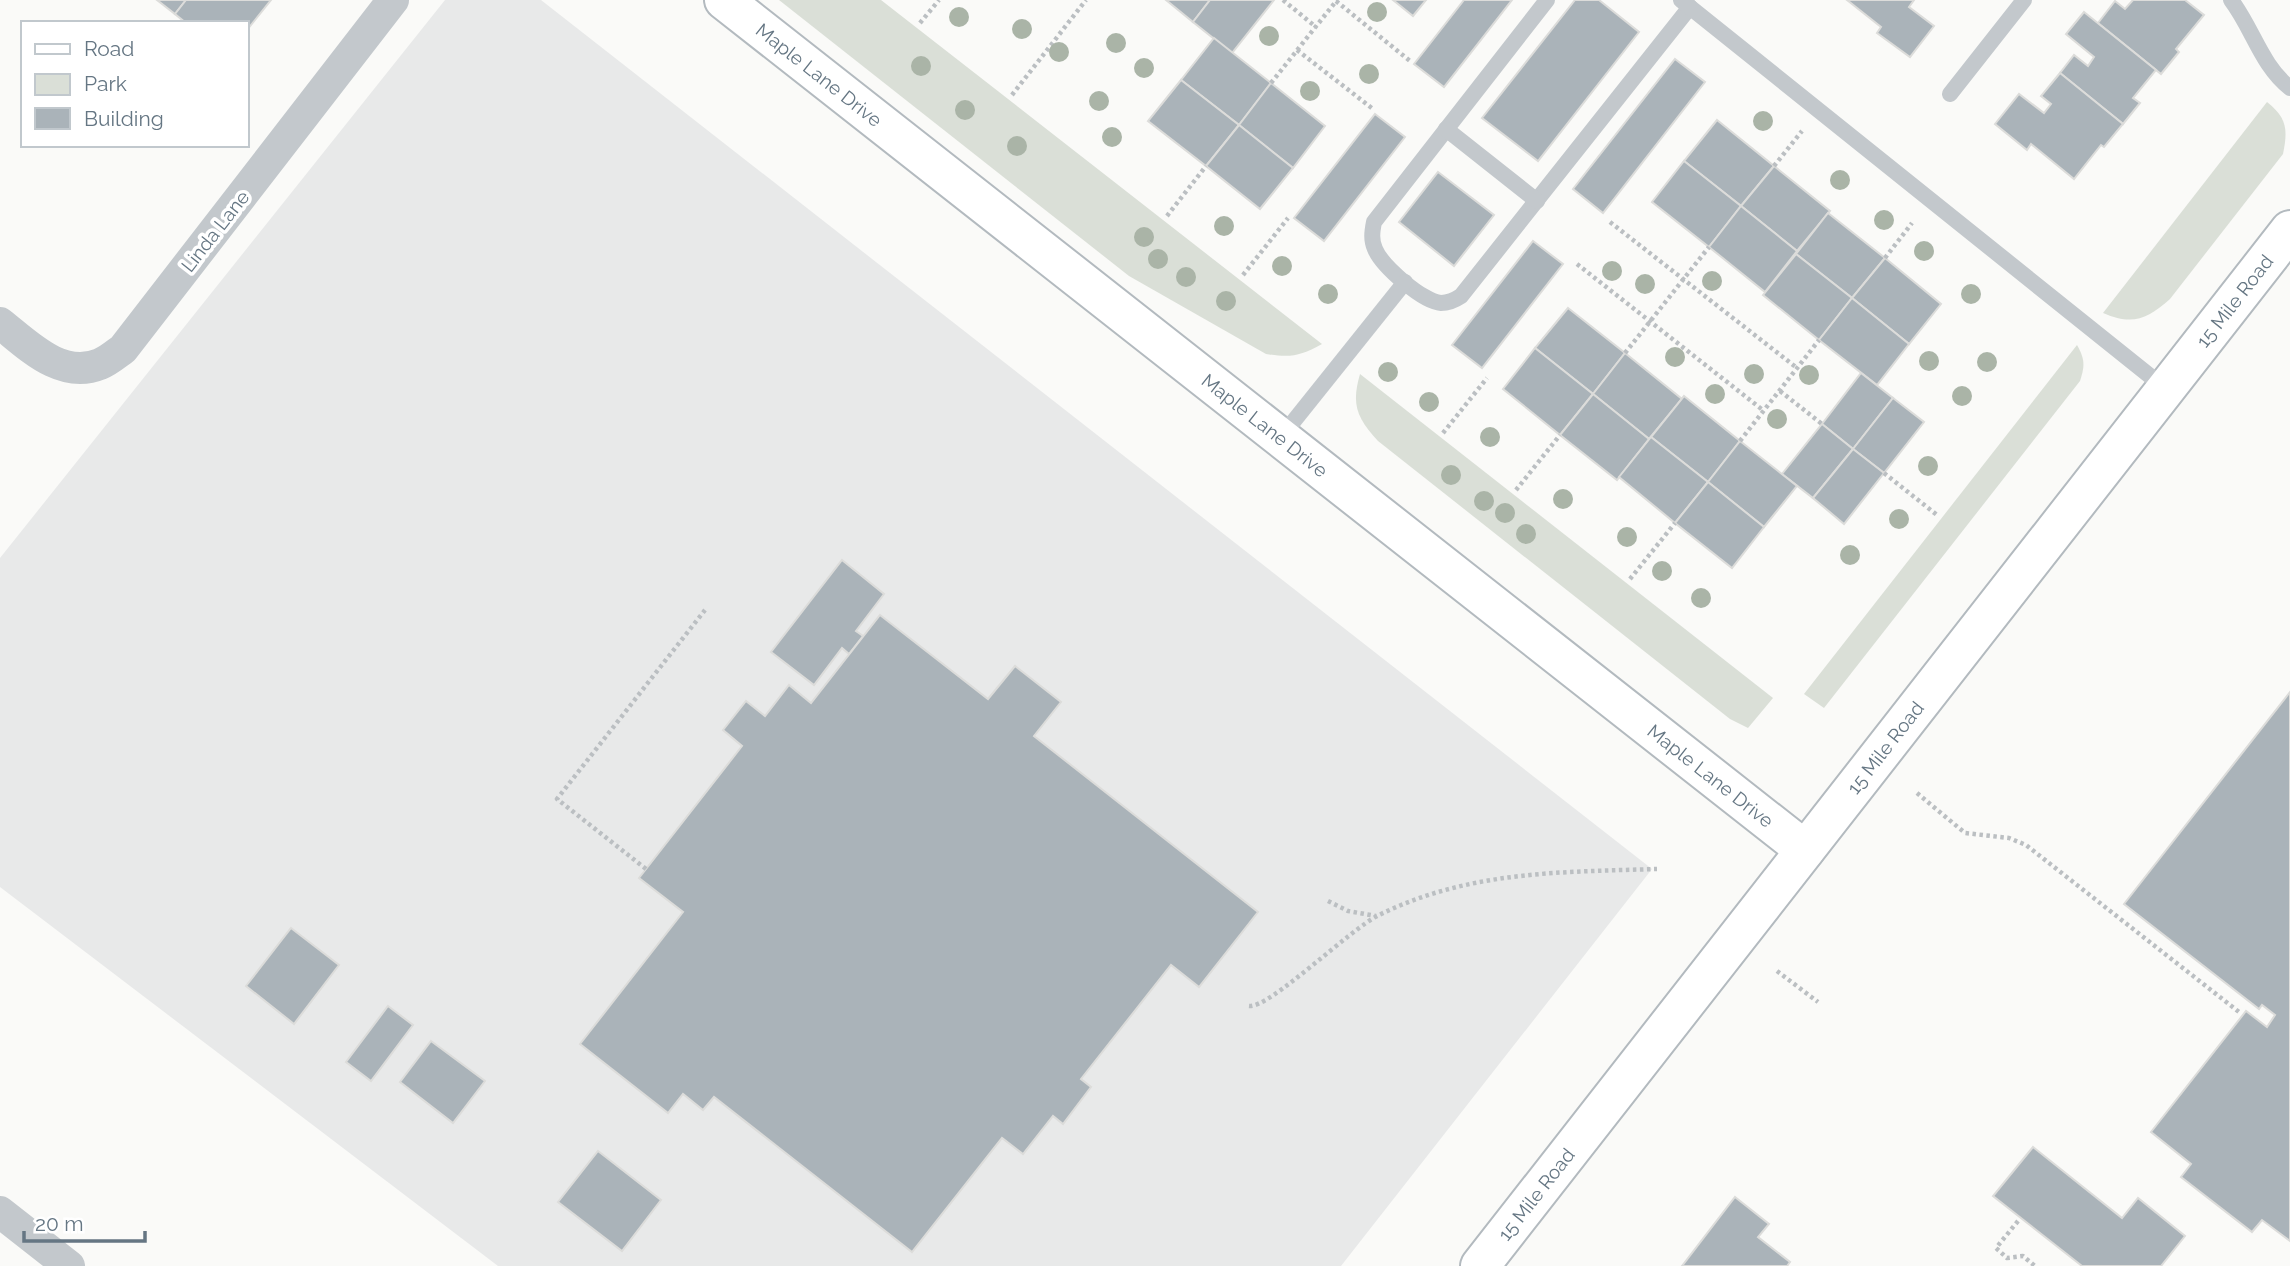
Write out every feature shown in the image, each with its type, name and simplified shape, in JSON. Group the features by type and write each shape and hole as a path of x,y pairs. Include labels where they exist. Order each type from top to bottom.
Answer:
{"street":[{"name":"Linda Lane","path":"0,323 47,359 72,369 100,364 123,349 393,0"},
{"name":"Maple Lane Drive","path":"724,0 1805,850"},
{"name":"15 Mile Road","path":"1480,1266 2290,230"},
{"path":"0,1212 69,1266"}],"lane":[{"path":"1547,0 1374,222 1374,247 1389,268 1430,300 1451,302 1461,296 1537,201 1686,4 2165,388"},
{"path":"1950,94 2024,0"},
{"path":"2231,0 2243,18 2264,62 2290,89"},
{"path":"1446,129 1537,201"},
{"path":"1281,437 1405,282"}],"path":[{"path":"920,23 939,0"},
{"path":"1012,95 1086,0"},
{"path":"1283,0 1316,27"},
{"path":"1271,83 1337,0 1410,61"},
{"path":"1297,50 1373,109"},
{"path":"1774,166 1805,127"},
{"path":"1167,216 1206,166"},
{"path":"1885,258 1917,217"},
{"path":"1243,275 1288,218"},
{"path":"1610,222 1797,368"},
{"path":"1625,353 1709,247"},
{"path":"1577,264 1764,411"},
{"path":"1740,441 1819,340"},
{"path":"1443,433 1487,378"},
{"path":"1780,391 1822,424"},
{"path":"1516,490 1560,435"},
{"path":"1884,473 1937,515"},
{"path":"1630,579 1675,523"},
{"path":"646,869 557,799 705,610"},
{"path":"1917,793 1965,833 1994,835 2026,845 2239,1012"},
{"path":"1249,1006 1259,1005 1377,916 1453,888 1499,877 1541,872 1657,869"},
{"path":"1328,901 1348,911 1377,916"},
{"path":"1777,971 1818,1002"},
{"path":"2018,1220 1996,1248 2007,1258 2022,1256 2035,1266"}],"shaded area":[{"path":"445,0 541,0 1652,869 1341,1266 498,1266 0,887 0,558"}],"green space":[{"path":"779,0 881,0 1322,344 1295,355 1266,354 1129,276"},
{"path":"2267,102 2279,113 2284,125 2283,154 2170,299 2147,316 2131,320 2103,313"},
{"path":"2077,345 2083,363 2080,381 1824,708 1804,694"},
{"path":"1360,374 1773,698 1748,728 1730,719 1378,441 1365,425 1356,403"}],"building":[{"path":"157,0 186,0 175,14"},
{"path":"186,0 271,0 248,29 248,21 184,21 175,14"},
{"path":"1166,0 1210,0 1193,22"},
{"path":"1210,0 1274,0 1232,53 1193,22"},
{"path":"1393,0 1426,0 1413,16"},
{"path":"1464,0 1512,0 1444,87 1414,64"},
{"path":"1575,0 1599,0 1639,32 1538,161 1482,118"},
{"path":"1847,0 1914,0 1909,7 1934,26 1910,57 1877,33 1881,27"},
{"path":"2133,0 2185,0 2204,15 2176,49 2179,52 2161,74 2098,23 2115,1 2125,9"},
{"path":"2084,12 2156,70 2133,98 2140,103 2123,124 2060,73 2074,55 2088,66 2094,57 2066,34"},
{"path":"1214,38 1271,83 1239,125 1181,80"},
{"path":"1675,59 1705,82 1603,213 1573,189"},
{"path":"2060,73 2123,124 2104,147 2101,145 2074,179 2031,144 2027,150 1995,124 2019,94 2044,113 2051,104 2041,96"},
{"path":"1181,80 1239,125 1206,166 1148,121"},
{"path":"1271,83 1325,126 1293,168 1239,125"},
{"path":"1375,114 1405,137 1324,241 1294,218"},
{"path":"1717,120 1774,166 1741,206 1684,161"},
{"path":"1239,125 1293,168 1260,209 1206,166"},
{"path":"1684,161 1741,206 1709,247 1652,202"},
{"path":"1774,166 1830,211 1797,251 1741,206"},
{"path":"1438,172 1494,215 1454,266 1399,222"},
{"path":"1741,206 1797,251 1765,292 1709,247"},
{"path":"1828,213 1885,258 1852,298 1796,254"},
{"path":"1533,241 1563,264 1482,368 1452,345"},
{"path":"1796,254 1852,298 1819,340 1763,295"},
{"path":"1885,258 1941,304 1909,344 1852,298"},
{"path":"1852,298 1909,344 1877,385 1819,340"},
{"path":"1568,308 1625,353 1593,394 1535,348"},
{"path":"1535,348 1593,394 1560,435 1503,389"},
{"path":"1625,353 1682,399 1649,439 1593,394"},
{"path":"1861,373 1893,398 1853,449 1822,424"},
{"path":"1593,394 1649,439 1617,480 1560,435"},
{"path":"1684,396 1740,441 1708,482 1651,437"},
{"path":"1893,398 1924,422 1884,473 1853,449"},
{"path":"1822,424 1853,449 1813,498 1782,474"},
{"path":"1651,437 1708,482 1675,523 1619,477"},
{"path":"1740,441 1797,486 1764,527 1708,482"},
{"path":"1853,449 1884,473 1844,524 1813,498"},
{"path":"1708,482 1764,527 1732,568 1675,523"},
{"path":"842,560 884,594 856,631 863,636 849,654 842,648 814,685 771,652"},
{"path":"880,615 988,699 1015,666 1061,702 1034,736 1258,912 1199,987 1171,965 1081,1079 1091,1087 1063,1124 1053,1116 1023,1154 1002,1138 912,1252 714,1097 703,1110 683,1094 668,1113 580,1044 683,912 639,878 742,746 723,730 746,701 765,716 789,685 811,703"},
{"path":"2290,692 2290,1241 2262,1220 2252,1232 2181,1177 2191,1164 2151,1132 2246,1011 2267,1027 2275,1015 2262,1005 2259,1009 2124,904"},
{"path":"291,928 339,965 294,1024 246,986"},
{"path":"388,1006 413,1025 371,1081 346,1062"},
{"path":"431,1041 485,1081 453,1123 400,1082"},
{"path":"2033,1147 2122,1218 2138,1198 2185,1236 2161,1266 2082,1266 1993,1196"},
{"path":"598,1151 661,1200 622,1251 558,1202"},
{"path":"1735,1197 1769,1224 1758,1237 1790,1262 1787,1266 1682,1266"}]}
